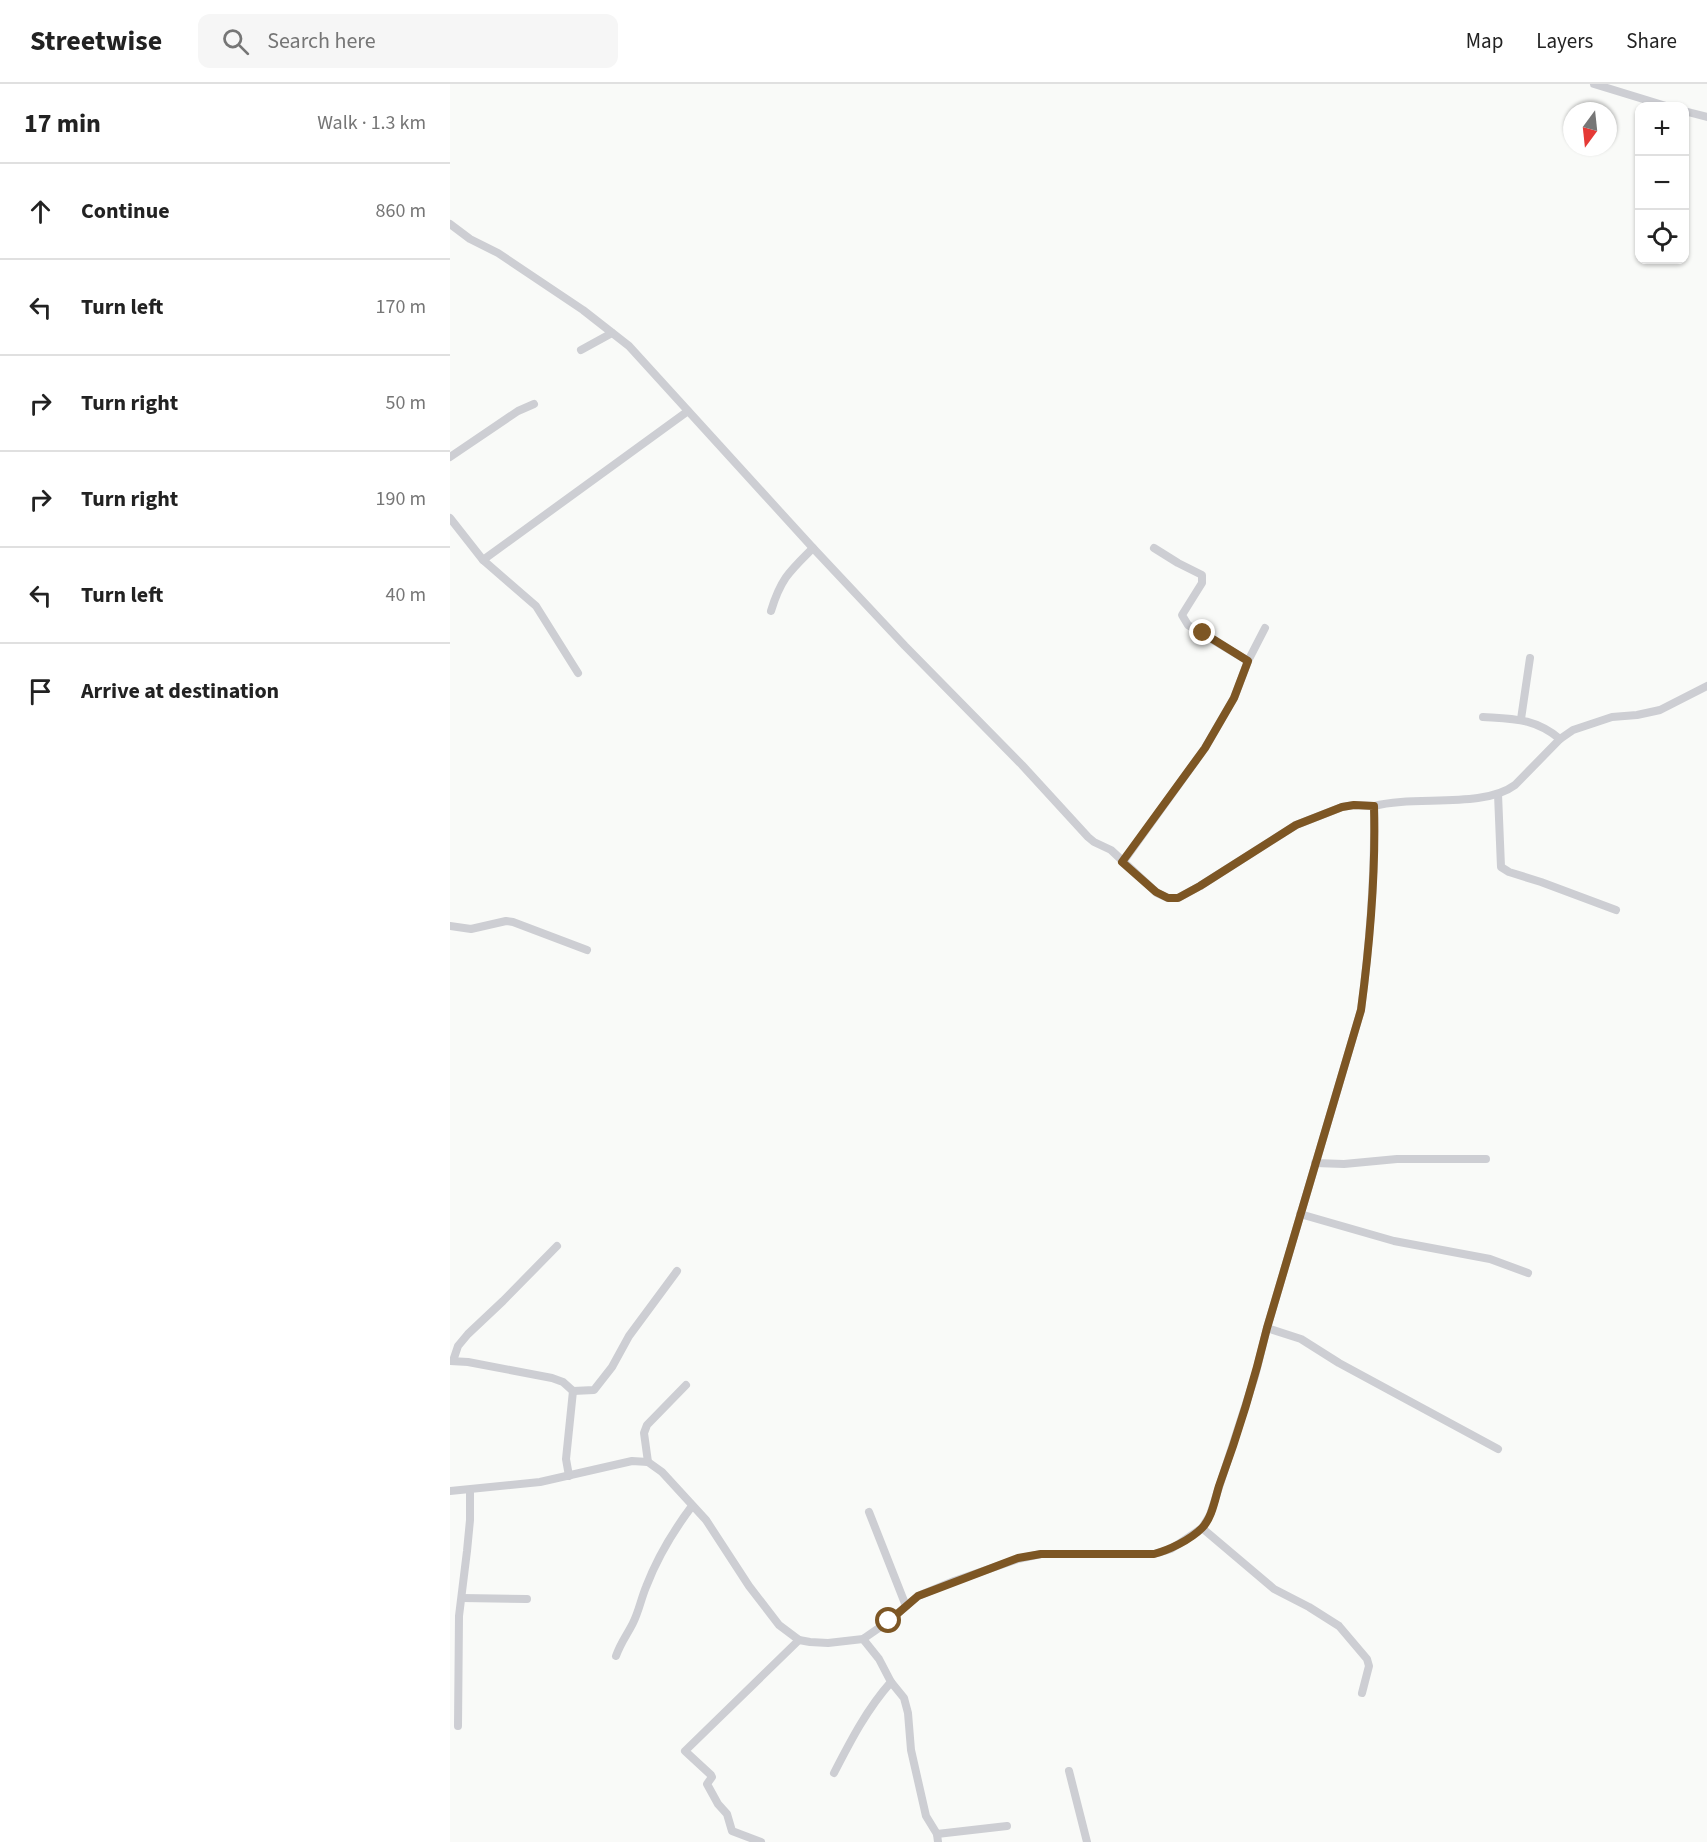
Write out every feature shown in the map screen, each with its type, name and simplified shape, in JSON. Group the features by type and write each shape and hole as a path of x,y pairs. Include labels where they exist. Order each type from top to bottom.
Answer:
{"street":[{"path":"1594,84 1653,102"},
{"path":"1689,112 1707,117"},
{"path":"450,224 583,310 629,346 813,548 1088,837 1111,850 1156,892 1168,898 1178,898 1200,886 1296,825 1342,807 1484,798 1498,794 1515,785 1560,739 1573,729 1612,717 1660,710 1707,686"},
{"path":"581,350 612,333"},
{"path":"450,457 518,411 534,404"},
{"path":"483,560 688,411"},
{"path":"450,518 483,560 536,606 578,673"},
{"path":"771,611 786,574 813,548"},
{"path":"1154,548 1202,575 1202,583 1182,615 1188,625 1248,661"},
{"path":"1122,862 1205,748 1234,698 1248,661 1265,628"},
{"path":"1521,719 1530,658"},
{"path":"1483,717 1521,719 1560,739"},
{"path":"1498,794 1501,867 1509,872 1616,910"},
{"path":"450,1491 540,1482 632,1461 648,1462 662,1472 706,1520 749,1586 779,1625 799,1641 828,1643 863,1639 874,1633 918,1596 1018,1558 1041,1554 1154,1554 1171,1549 1202,1528 1210,1515 1255,1376 1315,1162 1361,1010 1373,889 1374,806"},
{"path":"450,926 471,929 506,921 513,922 587,950"},
{"path":"1315,1162 1344,1164 1397,1159 1486,1159"},
{"path":"1300,1214 1394,1241 1490,1259 1528,1273"},
{"path":"557,1246 468,1334 458,1346 452,1361 552,1378 563,1382 573,1391 594,1390 612,1367 629,1336 677,1271"},
{"path":"1267,1328 1301,1339 1339,1363 1498,1449"},
{"path":"648,1462 644,1433 647,1425 686,1385"},
{"path":"569,1476 566,1459 573,1391"},
{"path":"458,1726 459,1616 470,1520 470,1490"},
{"path":"616,1656 621,1642 633,1623 647,1584 663,1552 692,1506"},
{"path":"869,1512 906,1606"},
{"path":"1202,1528 1274,1589 1339,1626 1367,1659 1370,1666 1362,1693"},
{"path":"462,1598 526,1599"},
{"path":"863,1639 904,1698 908,1713 911,1750 926,1816 938,1838 1007,1826"},
{"path":"761,1842 732,1831 727,1814 712,1796 707,1784 712,1777 711,1774 685,1751 799,1641"},
{"path":"834,1773 855,1731 874,1701 891,1682"},
{"path":"1069,1771 1087,1842"}],"route":[{"path":"889,1621 918,1596 1018,1558 1041,1554 1154,1554 1171,1549 1202,1528 1210,1515 1231,1453 1361,1010 1373,889 1374,806 1342,807 1296,825 1178,898 1168,898 1156,892 1122,862 1205,748 1234,698 1248,661 1203,633"}]}
